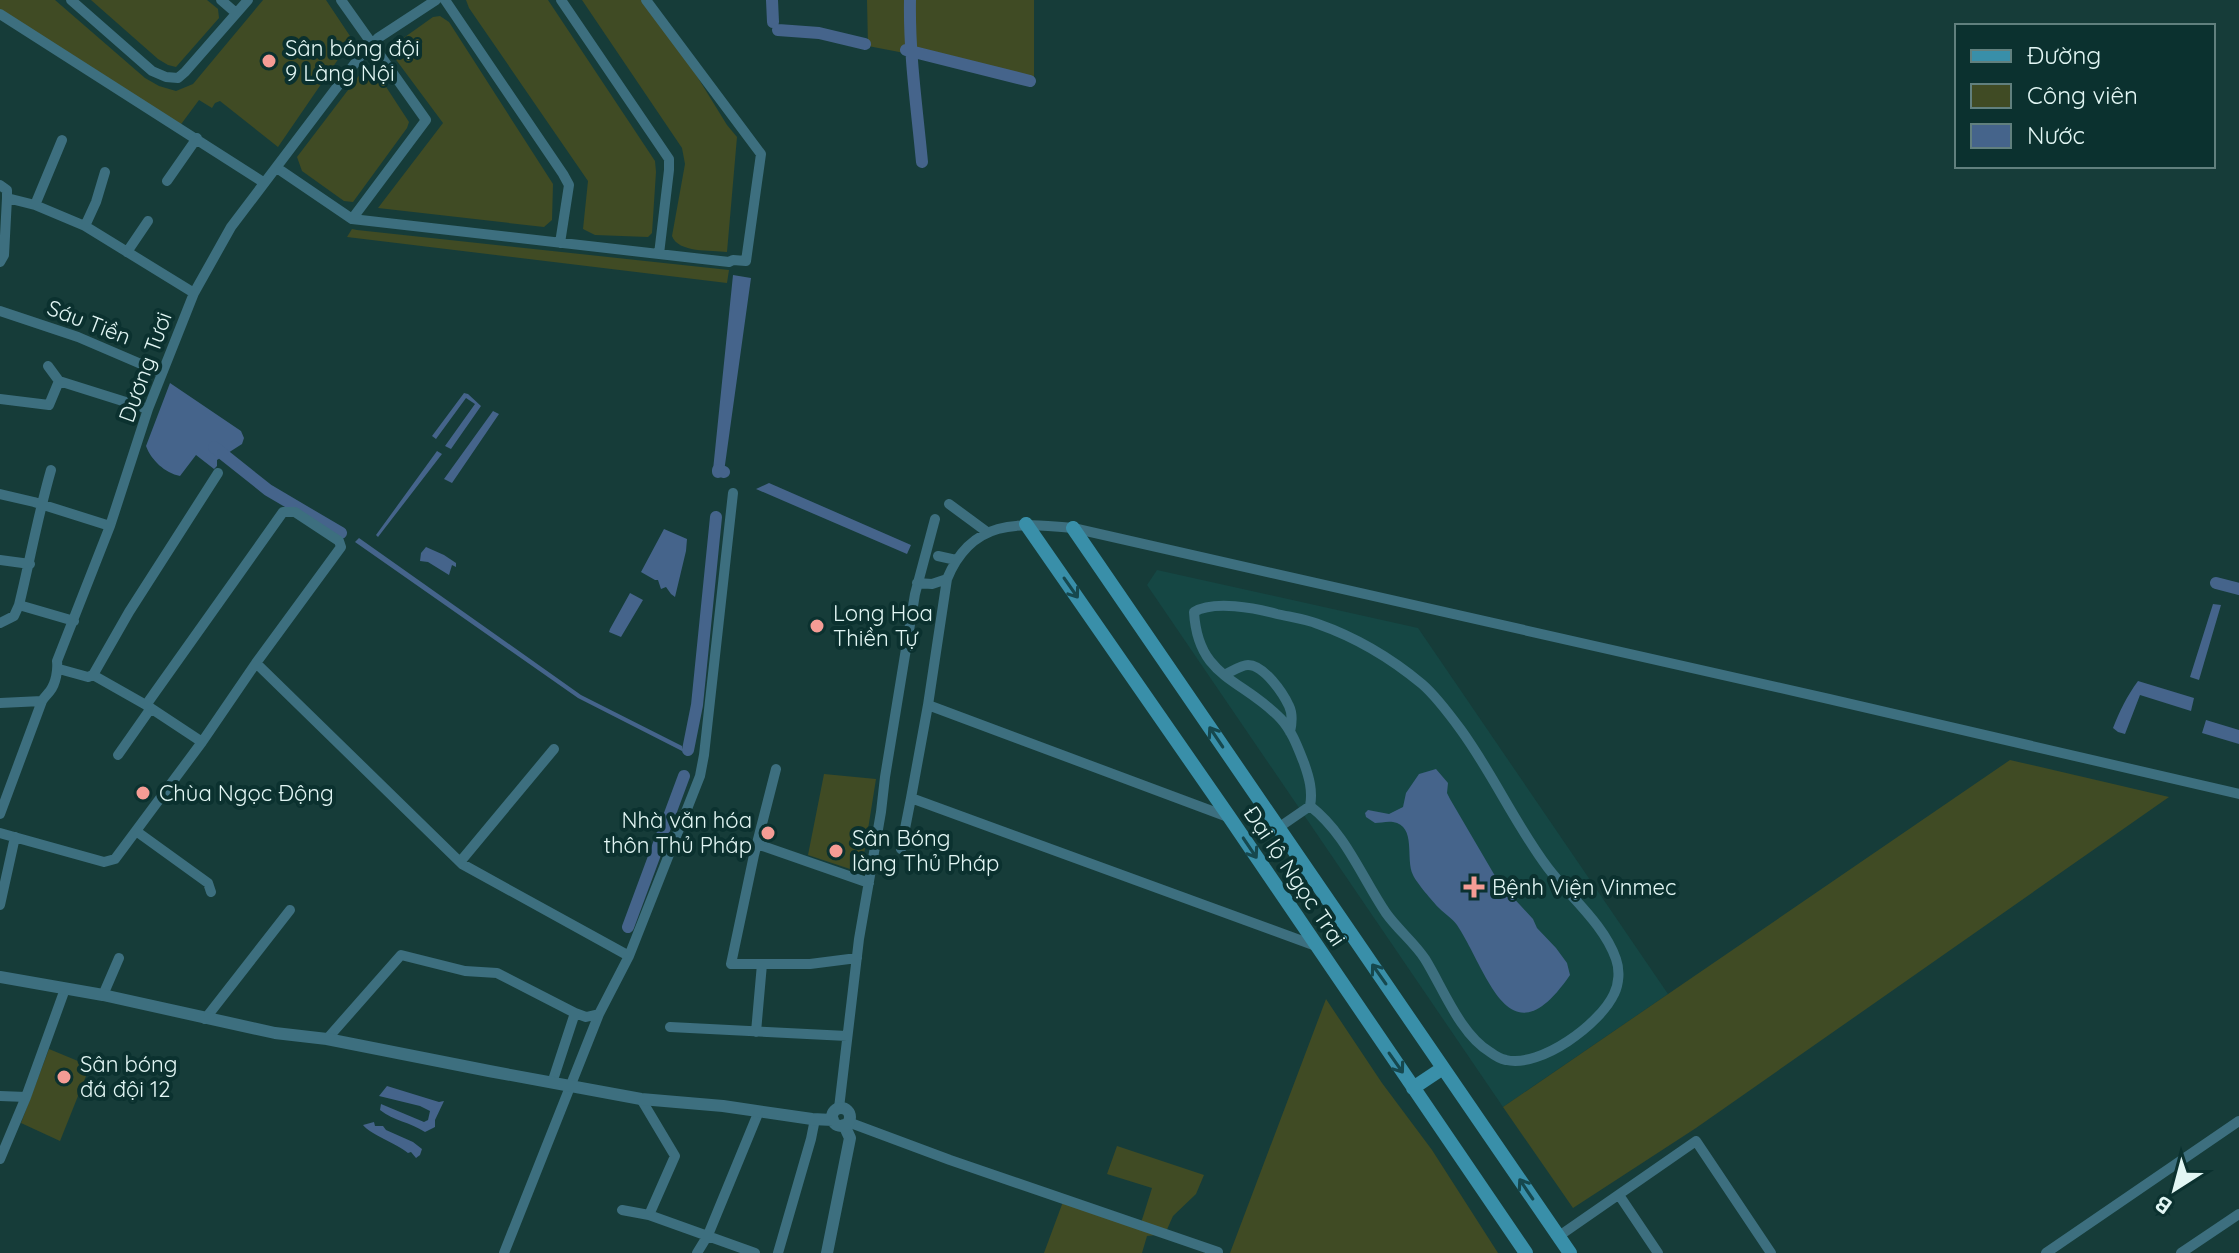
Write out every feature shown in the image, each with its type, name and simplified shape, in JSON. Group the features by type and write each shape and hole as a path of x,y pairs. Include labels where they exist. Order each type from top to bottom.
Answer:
{"main road":[{"name":"Đại lộ Ngọc Trai","path":"1026,524 1526,1253"},
{"name":"Đại lộ Ngọc Trai","path":"1073,528 1570,1253"},
{"path":"1413,1088 1443,1068"}],"street":[{"path":"71,0 152,71 178,78 248,0"},
{"path":"221,0 236,13"},
{"path":"341,0 426,120 352,219"},
{"name":"Dương Tươi","path":"0,814 42,701 59,669 57,661 110,526 148,409 194,293 231,227 362,54 436,0"},
{"path":"445,0 569,185 560,243"},
{"path":"561,0 669,159 659,254"},
{"path":"277,168 352,219 729,262 746,261 761,154 646,0"},
{"path":"0,14 263,182"},
{"path":"167,181 197,138"},
{"path":"35,205 62,140"},
{"path":"85,226 105,172"},
{"path":"0,185 7,190 4,255 0,262"},
{"path":"7,198 35,205 85,226 194,293"},
{"path":"127,252 148,221"},
{"name":"Sáu Tiền","path":"0,311 78,337 162,373"},
{"path":"48,366 59,381 148,409"},
{"path":"0,399 49,405 59,381"},
{"path":"0,623 14,616 19,605 51,470"},
{"path":"59,669 88,677 93,675 129,612 218,473"},
{"path":"504,1253 599,1014 629,956 700,776 733,493"},
{"path":"0,494 110,526"},
{"path":"949,504 987,532"},
{"path":"0,833 107,862 115,859 341,547 339,541 295,512 283,512 118,755"},
{"path":"827,1253 850,1138 841,1119 857,958 917,583 935,519"},
{"path":"901,849 928,705 947,579 956,560 974,540 987,532 1026,524 1073,528 2239,794"},
{"path":"938,556 956,560"},
{"path":"0,560 30,564"},
{"path":"917,583 932,584 947,579"},
{"path":"19,605 74,621"},
{"path":"1278,828 1310,806 1308,776 1290,732 1281,719 1224,675 1203,652 1195,629 1194,612 1203,607 1262,610 1318,624 1375,651 1424,685 1461,730 1518,825 1548,868 1598,927 1616,958 1619,975 1616,992 1605,1009 1571,1040 1533,1058 1505,1060 1487,1051 1462,1024 1424,957 1387,914 1327,819 1310,806"},
{"path":"256,663 460,862 629,956"},
{"path":"1224,675 1246,665 1257,667 1267,674 1289,706 1292,720 1290,732"},
{"path":"93,675 202,742"},
{"path":"0,703 42,701"},
{"path":"928,705 999,726 1230,818"},
{"path":"460,862 554,749"},
{"path":"776,769 731,964 810,964 857,958"},
{"path":"911,798 1316,946"},
{"path":"136,831 208,883 211,892"},
{"path":"0,905 15,837"},
{"path":"757,844 869,883"},
{"path":"205,1019 290,910"},
{"path":"327,1039 401,955 465,971 497,973 575,1013 586,1017 599,1014"},
{"path":"103,995 119,958"},
{"path":"756,1032 762,964"},
{"path":"0,977 103,995 275,1033 327,1039 641,1099 723,1106 815,1119 841,1119 950,1160 1218,1252"},
{"path":"0,1159 65,989"},
{"path":"552,1083 575,1013"},
{"path":"670,1027 847,1036"},
{"path":"0,1096 26,1097"},
{"path":"641,1099 675,1156 649,1215"},
{"path":"697,1253 708,1235 759,1111"},
{"path":"778,1253 815,1119"},
{"path":"2046,1253 2239,1121"},
{"path":"1559,1236 1696,1141 1771,1253"},
{"path":"1619,1195 1658,1253"},
{"path":"622,1210 649,1215 755,1253"},
{"path":"2181,1253 2239,1214"}],"shaded area":[{"name":"Bệnh Viện Vinmec","path":"1157,570 1418,628 1668,994 1503,1107 1147,585"}],"green space":[{"path":"0,0 55,0 145,78 176,91 193,84 263,0 326,0 352,39 278,147 220,101 212,108 199,100 179,127 0,14"},
{"path":"91,0 207,0 218,9 219,18 176,67 158,59"},
{"path":"466,0 548,0 655,161 652,233 648,237 595,235 583,229 588,181"},
{"path":"582,0 650,0 737,137 727,252 688,248 672,236 685,164 682,148"},
{"path":"867,0 1034,0 1034,83 868,46"},
{"path":"440,16 449,22 553,184 552,220 544,227 378,208 443,123 391,53 395,44 433,17"},
{"path":"364,69 377,73 409,122 353,202 344,201 302,171 297,157"},
{"path":"352,229 729,270 727,283 347,237"},
{"path":"2010,760 2169,797 1696,1128 1573,1208 1503,1107"},
{"path":"824,774 876,779 862,867 856,871 808,855"},
{"path":"1326,999 1382,1083 1432,1150 1498,1253 1230,1253"},
{"path":"49,1049 90,1066 60,1141 21,1123"},
{"path":"1117,1146 1204,1175 1196,1194 1173,1216 1165,1234 1147,1236 1142,1253 1044,1253 1064,1199 1140,1226 1152,1188 1107,1174"}],"water":[{"path":"733,275 751,278 724,472 713,470"},
{"path":"170,383 241,431 244,438 242,444 217,460 214,469 196,455 180,476 164,469 148,451 146,446"},
{"path":"464,393 481,406 451,449 445,446 475,404 466,398 436,439 432,436"},
{"path":"493,411 499,414 452,483 444,479"},
{"path":"437,451 442,454 378,537 376,535"},
{"path":"769,483 911,545 907,554 756,489"},
{"path":"664,529 687,539 675,597 666,587 661,589 658,580 641,572"},
{"path":"359,538 581,695 682,746 682,751 578,698 355,542"},
{"path":"426,547 456,563 456,567 452,565 449,575 428,562 420,561"},
{"path":"630,593 643,600 621,637 609,632"},
{"path":"2213,604 2221,605 2199,680 2190,677"},
{"path":"2138,681 2194,698 2191,711 2140,695 2125,734 2118,732 2113,728"},
{"path":"2206,720 2239,730 2239,744 2202,733"},
{"path":"1436,769 1448,783 1450,799 1498,881 1567,963 1570,975 1549,1000 1531,1012 1516,1011 1503,1002 1457,925 1417,882 1411,868 1405,830 1393,822 1375,823 1366,817 1368,810 1389,814 1403,807 1406,793 1419,774"},
{"path":"387,1086 444,1101 435,1127 425,1132 380,1110 381,1104 424,1122 428,1120 430,1111 420,1106 379,1096"},
{"path":"374,1122 375,1126 383,1126 413,1142 422,1149 420,1155 416,1158 411,1152 363,1125"}],"waterway":[{"path":"772,0 773,22"},
{"path":"910,0 912,61 922,162"},
{"path":"778,30 819,33 865,44"},
{"path":"906,50 1030,81"},
{"path":"214,447 268,490 341,533"},
{"path":"718,472 724,472"},
{"path":"688,750 697,705 716,517"},
{"path":"2216,583 2239,589"},
{"path":"628,927 684,776"}],"place":[{"name":"Sân bóng đội 9 Làng Nội","path":"269,61"},
{"name":"Long Hoa Thiền Tự","path":"817,626"},
{"name":"Chùa Ngọc Động","path":"143,793"},
{"name":"Nhà văn hóa thôn Thủ Pháp","path":"768,833"},
{"name":"Sân Bóng làng Thủ Pháp","path":"836,851"},
{"name":"Bệnh Viện Vinmec","path":"1474,887"},
{"name":"Sân bóng đá đội 12","path":"64,1077"}]}
